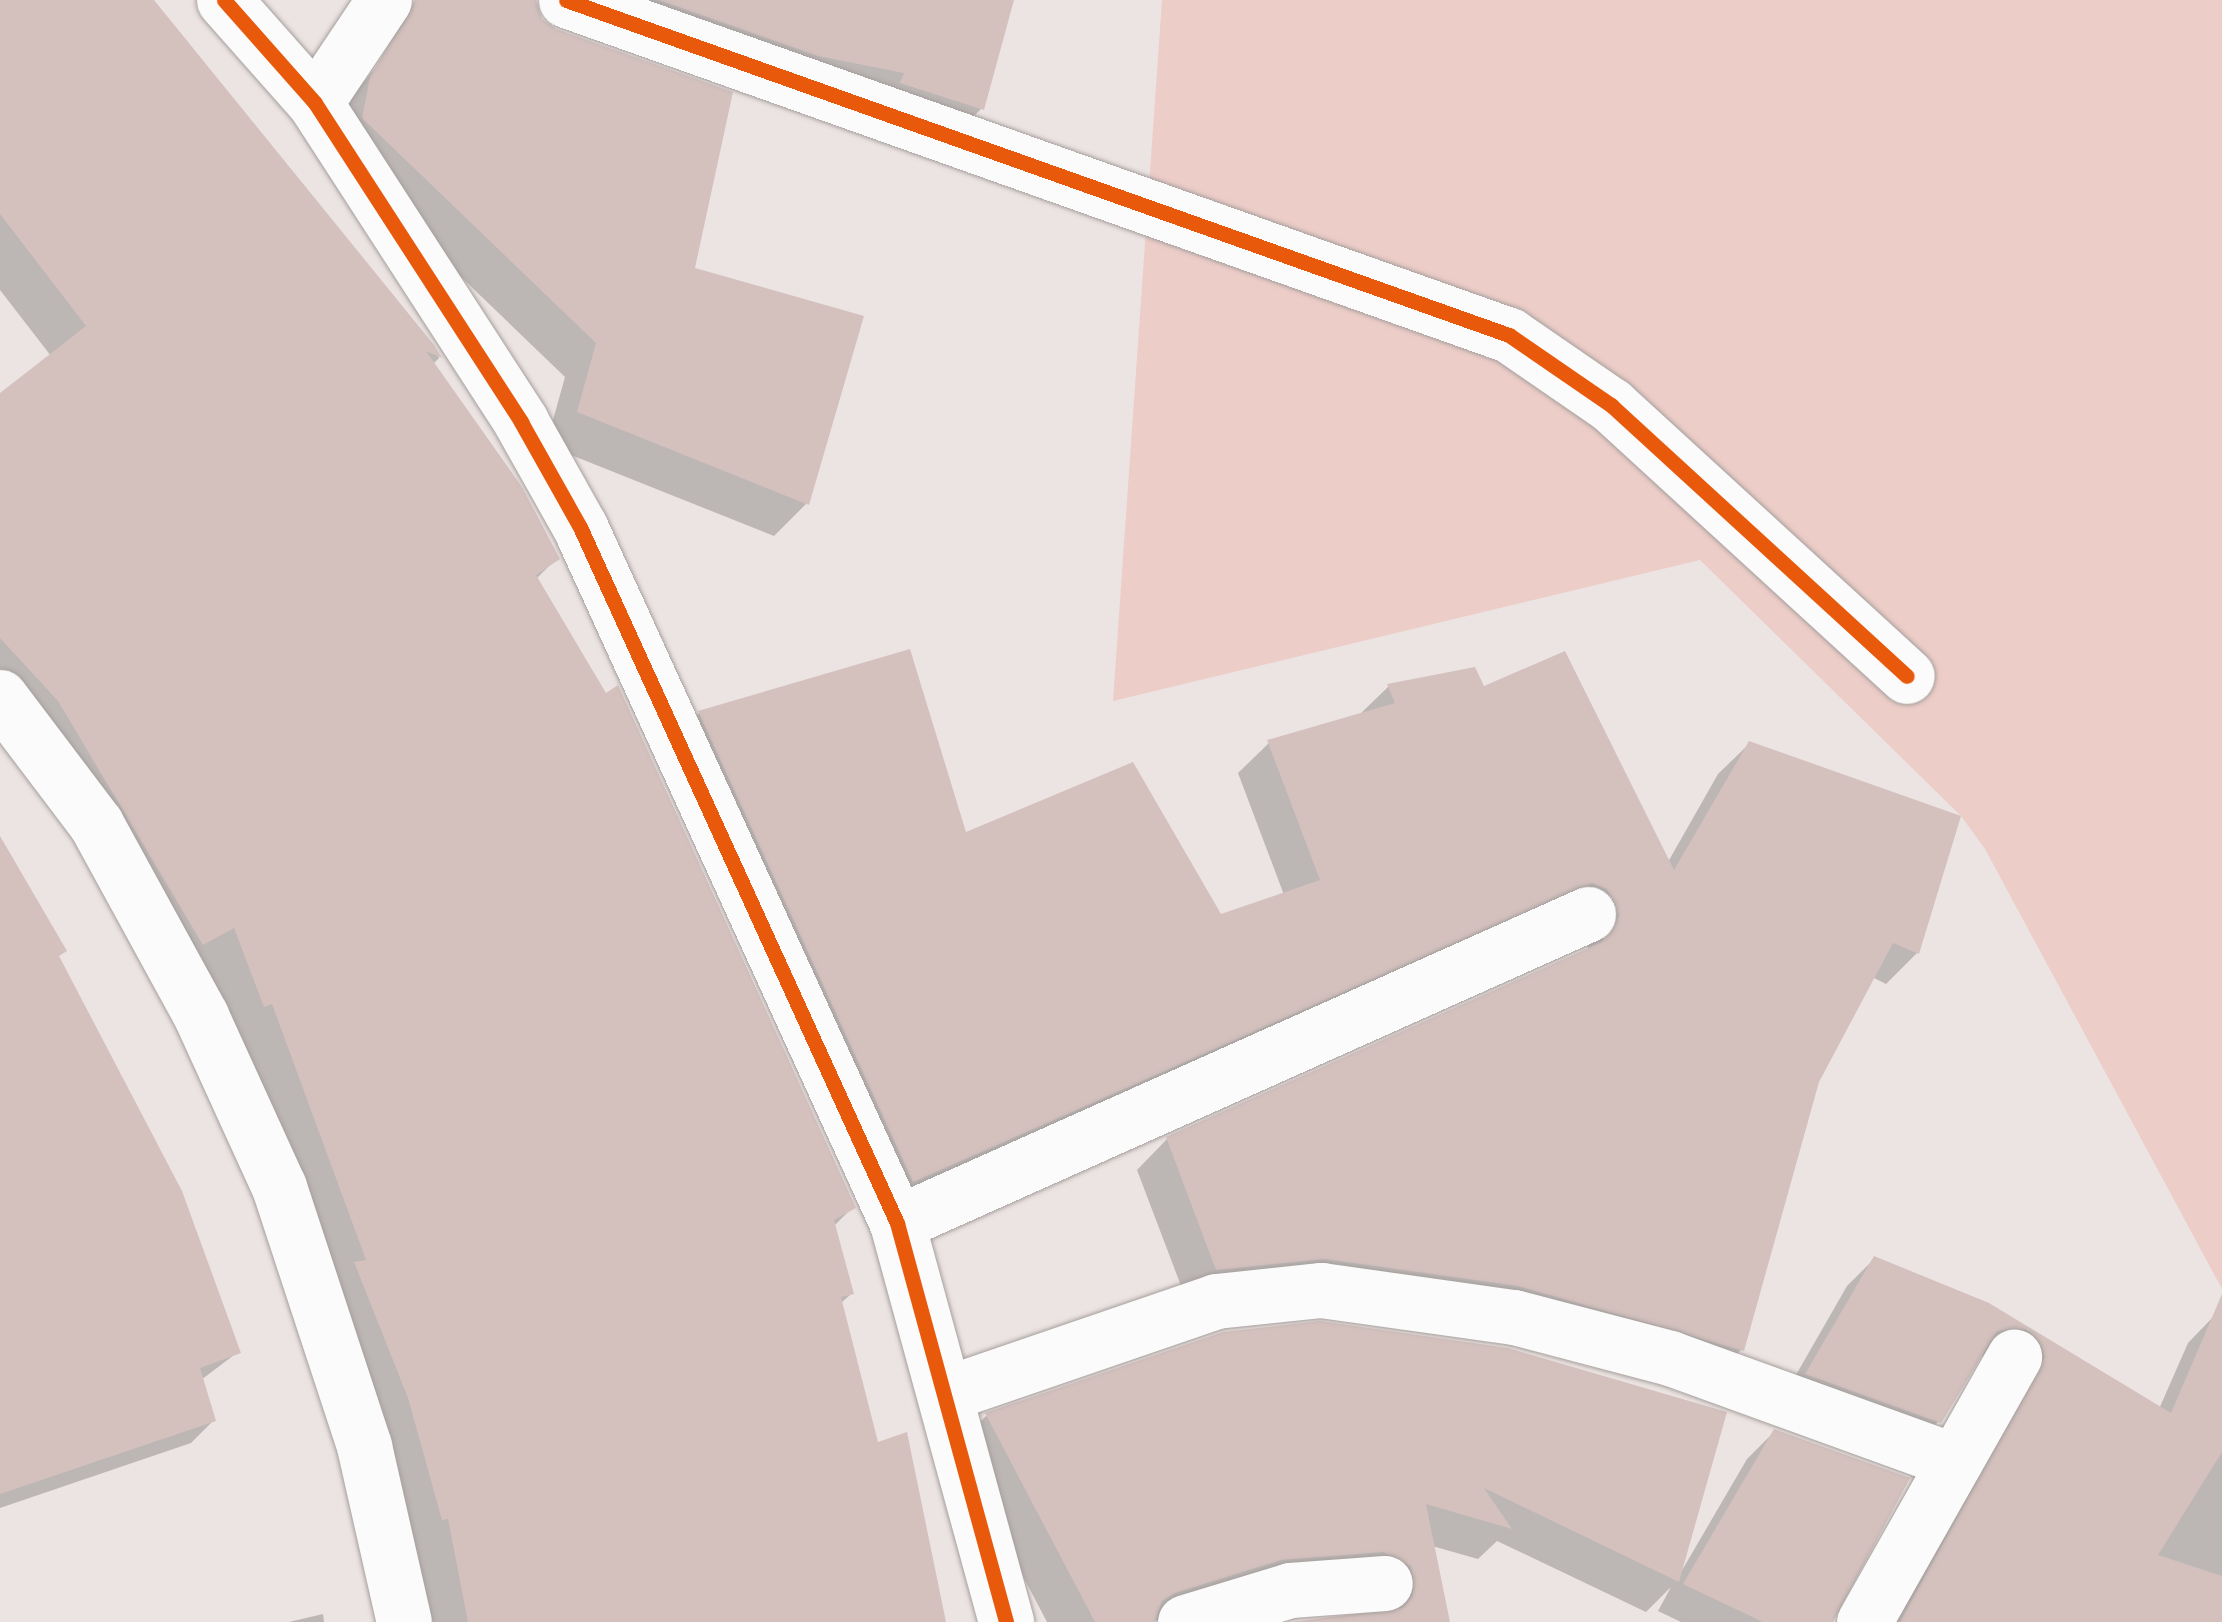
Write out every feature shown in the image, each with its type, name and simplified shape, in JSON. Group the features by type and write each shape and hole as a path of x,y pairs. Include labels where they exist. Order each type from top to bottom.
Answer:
{"street":[{"path":"224,0 316,103 521,422 580,526 897,1223 948,1392 1006,1622"},
{"path":"316,103 384,0"},
{"path":"566,0 1509,336 1611,405 1907,676"},
{"path":"0,698 96,824 200,1016 279,1187 364,1446 404,1622"},
{"path":"897,1223 1588,914"},
{"path":"948,1392 1216,1301 1321,1290 1514,1317 1670,1358 1954,1461"},
{"path":"1864,1622 2014,1357"},
{"path":"1186,1622 1290,1590 1385,1582"}],"shaded area":[{"path":"1162,0 2222,0 2222,1289 1985,849 1961,816 1700,560 1113,701"}],"building":[{"path":"0,0 154,0 434,345 442,358 426,351 522,487 560,559 536,575 606,693 618,685 856,1208 834,1220 854,1294 841,1297 878,1442 907,1432 946,1622 468,1622 448,1519 442,1520 408,1398 354,1262 366,1260 272,1004 264,1007 234,928 203,945 58,701 0,638 0,393 86,326 0,214"},
{"path":"415,0 536,0 542,19 556,29 733,92 695,268 864,316 809,505 577,412 596,343 362,118 370,77"},
{"path":"659,0 1014,0 984,110 900,83 904,73 818,56"},
{"path":"910,649 966,832 1133,762 1221,914 1320,880 1267,740 1395,703 1387,684 1475,667 1484,686 1565,651 1674,870 1749,741 1961,816 1919,954 1893,943 1819,1082 1744,1351 1518,1286 1325,1259 1216,1270 1166,1137 1602,942 1619,916 1607,889 1592,883 913,1182 698,711"},
{"path":"0,836 67,951 59,956 182,1191 241,1353 200,1368 216,1421 0,1494"},
{"path":"1874,1256 1989,1303 2171,1413 2222,1294 2222,1452 2158,1555 2222,1576 2222,1622 1900,1622 2045,1356 2028,1329 1997,1331 1941,1423 1805,1374"},
{"path":"1320,1321 1508,1348 1727,1412 1679,1582 1484,1488 1512,1529 1426,1504 1450,1622 1292,1622 1403,1608 1413,1596 1411,1566 1383,1552 1281,1560 1175,1593 1162,1601 1155,1622 1095,1622 985,1413 1223,1332"},
{"path":"1774,1429 1910,1478 1833,1622 1763,1622 1683,1584"}],"cycle path":[{"path":"224,0 315,103 521,422 580,527 897,1223 1006,1622"},
{"path":"566,0 1509,335 1611,405 1907,676"}]}
